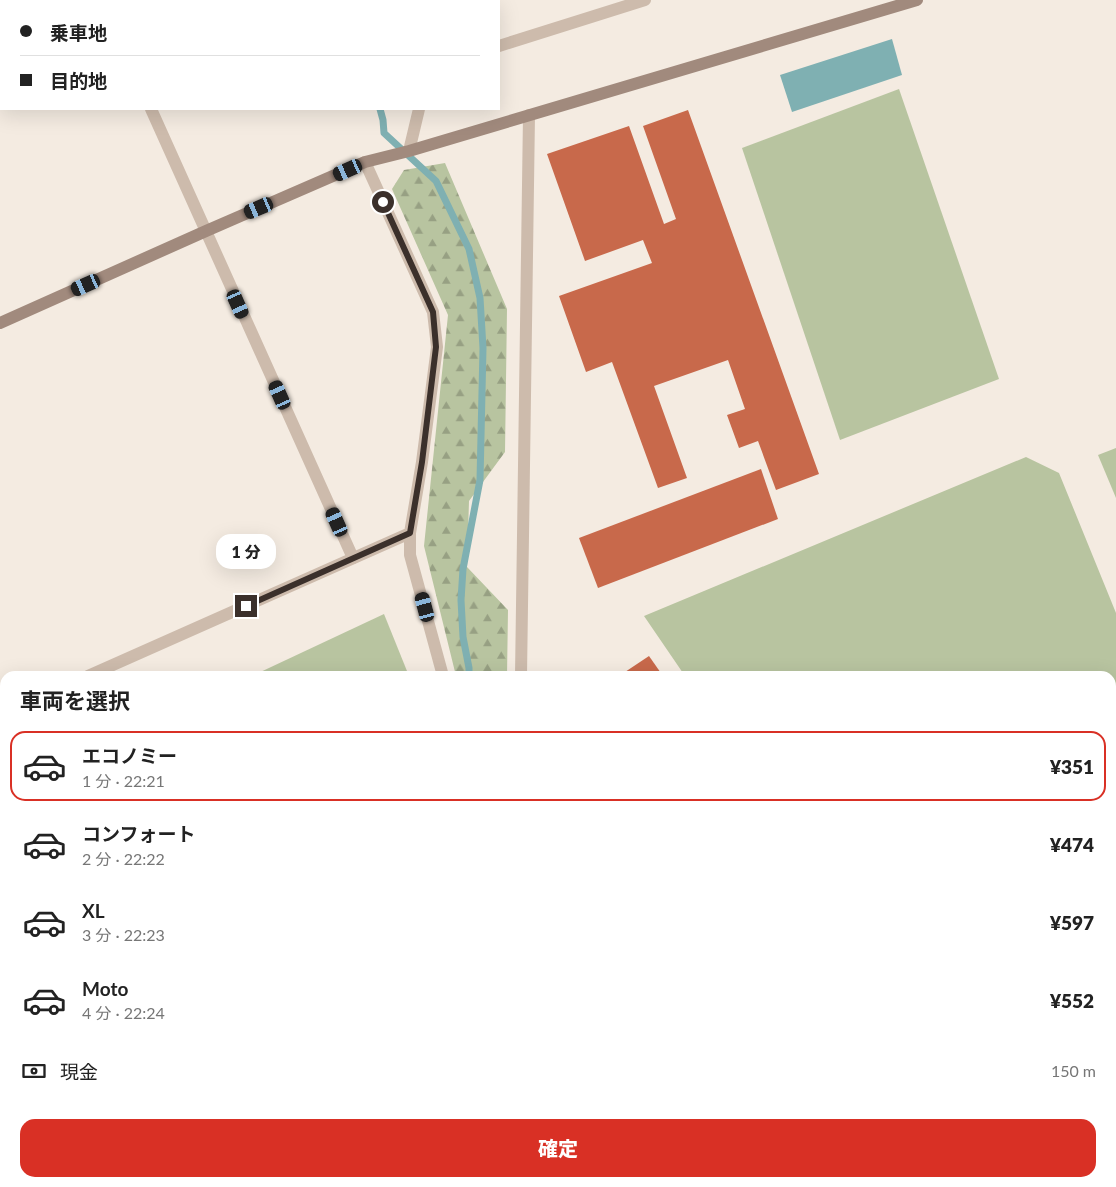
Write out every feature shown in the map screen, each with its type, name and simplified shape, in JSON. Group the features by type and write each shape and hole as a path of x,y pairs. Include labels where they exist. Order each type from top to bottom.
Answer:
{"street":[{"path":"500,46 646,0"},
{"path":"0,324 365,162 409,151 917,0"},
{"path":"151,110 353,558"},
{"path":"409,151 419,110"},
{"path":"521,671 529,115"},
{"path":"365,162 433,312 436,347 422,462 410,533 410,555 442,671"},
{"path":"99,671 410,533"}],"green space":[{"path":"899,89 999,379 840,440 742,148"},
{"path":"445,163 507,309 505,452 469,501 467,567 508,610 507,671 455,671 424,546 448,315 392,189 404,170"},
{"path":"1116,448 1116,498 1098,455"},
{"path":"1026,457 1059,473 1116,613 1116,671 682,671 644,616"},
{"path":"384,614 407,671 263,671"}],"water":[{"path":"892,39 902,75 792,112 780,75"}],"building":[{"path":"688,110 819,474 776,490 758,441 739,448 727,415 745,409 728,360 654,386 687,478 658,488 612,362 586,372 559,296 652,263 643,240 585,261 547,154 629,126 664,224 676,219 643,126"},
{"path":"761,469 778,519 598,588 579,538"},
{"path":"649,656 660,671 626,671"}],"waterway":[{"path":"380,110 384,133 436,181 469,249 480,298 483,348 480,480 463,569 461,600 463,637 469,671"}],"route":[{"path":"246,606 410,533 422,462 436,347 433,312 383,202"}]}
